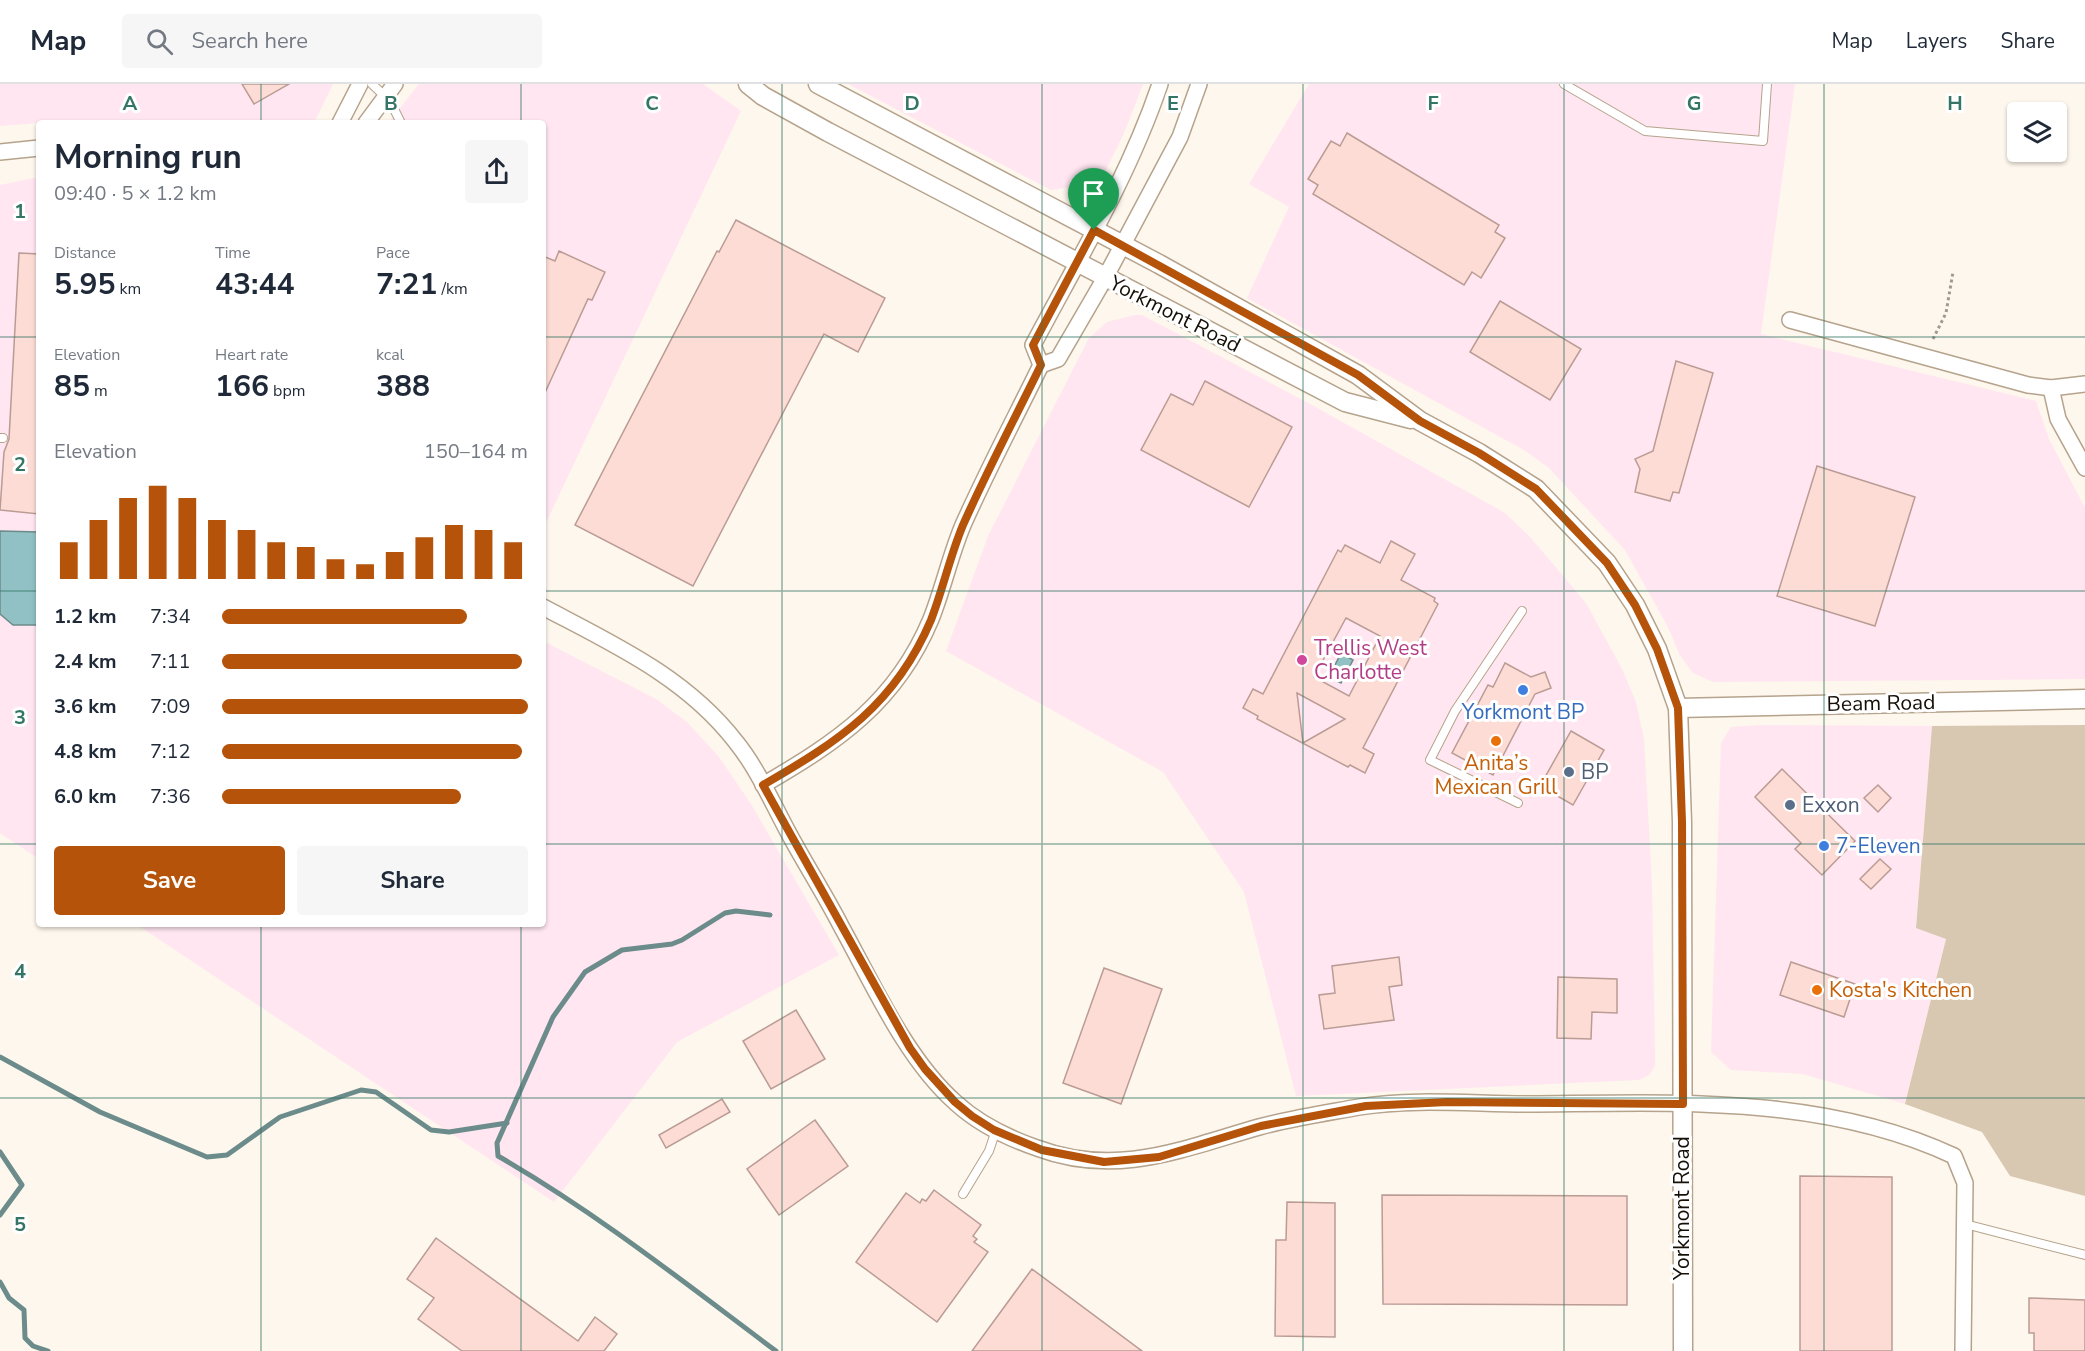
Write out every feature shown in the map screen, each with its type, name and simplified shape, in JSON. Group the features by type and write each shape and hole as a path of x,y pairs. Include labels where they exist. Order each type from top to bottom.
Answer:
{"street":[{"path":"342,120 360,84"},
{"name":"Yorkmont Road","path":"748,84 763,96 828,132 1345,402 1420,421"},
{"name":"Yorkmont Road","path":"818,84 1123,245 1358,375 1420,421 1479,453 1536,489 1599,552 1639,614 1657,649 1678,708 1682,832 1683,1351"},
{"path":"1041,365 1033,345 1094,230 1146,124 1160,84"},
{"path":"763,785 824,750 860,722 895,681 914,653 932,618 949,560 964,524 1041,365 1059,359 1105,278 1180,136 1199,84"},
{"path":"368,120 390,90"},
{"path":"0,152 36,148"},
{"path":"1790,320 2028,385 2051,388 2085,384"},
{"path":"2051,388 2058,419 2085,468"},
{"path":"546,609 636,657 681,686 736,741 910,1048 955,1102 996,1130 1060,1155 1119,1162 1159,1157 1270,1124 1366,1106 1447,1102 1683,1104 1751,1107 1826,1115 1925,1142 1954,1156 1965,1183 1963,1351"},
{"name":"Beam Road","path":"1678,708 2085,699"}],"lane":[{"path":"372,84 390,90 400,120"},
{"path":"1564,84 1645,131 1763,141 1767,84"},
{"path":"1518,803 1430,760 1455,711 1522,611"},
{"path":"963,1194 989,1151 996,1130"},
{"path":"1965,1224 2085,1256"}],"path":[{"path":"1933,339 1946,313 1953,272"}],"shaded area":[{"path":"0,84 333,84 315,120 36,120 36,123 0,126"},
{"path":"419,84 703,84 741,111 546,523 546,120 390,120"},
{"path":"848,84 1143,84 1125,131 1105,172 1097,180 1086,185 1051,190"},
{"path":"1309,84 1795,84 1761,334 2036,401 2049,439 2085,508 2085,679 1713,682 1693,673 1679,654 1668,627 1625,550 1549,468 1524,450 1247,298 1289,207 1249,184"},
{"path":"36,178 36,857 0,833 0,185"},
{"path":"1142,315 1312,405 1505,513 1530,537 1586,603 1622,669 1636,702 1644,739 1652,884 1655,1053 1655,1066 1649,1075 1638,1080 1296,1096 1244,892 1163,772 946,651 988,536 1089,338 1107,322"},
{"path":"546,643 656,699 687,722 719,757 751,804 839,955 677,1042 554,1202 141,927 546,927"},
{"path":"1759,725 1932,726 1916,927 1946,939 1905,1104 1803,1074 1731,1070 1711,1052 1721,743 1731,727"},
{"path":"2085,725 2085,1196 2010,1176 1982,1132 1905,1104 1946,939 1916,928 1932,726"}],"water":[{"path":"0,531 36,532 36,625 13,625 0,614"},
{"path":"1341,653 1353,660 1341,683 1329,677"}],"building":[{"path":"242,84 289,84 254,104"},
{"path":"1347,133 1499,225 1495,232 1505,238 1481,278 1472,272 1464,285 1313,194 1318,185 1308,179 1331,141 1340,146"},
{"path":"736,220 885,298 858,352 824,334 693,586 575,525 717,251 719,252"},
{"path":"559,251 605,272 592,300 588,299 546,390 546,257 555,261"},
{"path":"19,253 36,254 36,514 0,510 4,452 9,439"},
{"path":"1500,301 1581,349 1550,400 1470,352"},
{"path":"1676,361 1713,373 1679,493 1673,492 1670,501 1635,492 1640,469 1635,459 1653,451"},
{"path":"1205,381 1292,427 1249,507 1141,450 1171,394 1193,405"},
{"path":"1817,466 1915,497 1875,626 1777,596"},
{"name":"Trellis West Charlotte","path":"1391,541 1415,554 1401,580 1435,598 1434,601 1438,604 1363,748 1374,754 1365,773 1350,765 1348,767 1257,719 1258,716 1243,708 1253,689 1263,694 1338,550 1341,552 1345,545 1380,563","holes":["1346,618 1380,636 1349,696 1314,677","1297,693 1345,719 1303,743"]},
{"path":"1505,663 1531,677 1545,672 1551,688 1535,694 1493,775 1452,753 1488,685 1493,687"},
{"path":"1571,731 1604,750 1573,805 1540,786"},
{"path":"1782,769 1855,841 1822,875 1795,849 1801,843 1755,797"},
{"path":"1878,785 1891,798 1878,812 1864,798"},
{"path":"1880,859 1891,869 1871,889 1860,879"},
{"path":"1399,957 1402,985 1389,987 1394,1020 1324,1029 1319,995 1335,993 1332,966"},
{"name":"Kosta's Kitchen","path":"1791,962 1855,984 1844,1017 1780,995"},
{"path":"1104,968 1162,989 1121,1104 1063,1083"},
{"path":"1558,977 1617,979 1617,1013 1592,1012 1591,1039 1557,1038"},
{"path":"796,1010 825,1059 771,1089 743,1041"},
{"path":"722,1099 730,1112 666,1148 659,1135"},
{"path":"815,1120 848,1166 779,1215 747,1169"},
{"path":"1800,1176 1892,1177 1892,1351 1800,1351"},
{"path":"934,1190 981,1225 973,1236 977,1239 974,1242 988,1252 937,1322 856,1262 906,1193 920,1203 922,1199 926,1201"},
{"path":"1382,1195 1627,1196 1627,1305 1383,1304"},
{"path":"1287,1202 1335,1203 1335,1337 1275,1336 1276,1240 1286,1240"},
{"path":"436,1238 578,1341 595,1317 617,1334 604,1351 462,1351 418,1319 434,1298 407,1279"},
{"path":"1032,1269 1142,1351 972,1351"},
{"path":"2029,1298 2085,1300 2085,1351 2034,1351 2034,1333 2029,1333"}],"waterway":[{"path":"770,915 736,911 725,913 682,940 672,944 622,950 585,972 553,1017 497,1143 498,1156 605,1225 776,1351"},
{"path":"0,1057 100,1112 207,1157 227,1155 280,1117 361,1090 376,1092 431,1130 449,1132 507,1123"},
{"path":"0,1152 22,1185 0,1215"},
{"path":"0,1282 9,1298 24,1310 25,1338 33,1346 48,1351"}],"place":[{"name":"Trellis West Charlotte","path":"1302,660"},
{"name":"Yorkmont BP","path":"1523,690"},
{"name":"Anita’s Mexican Grill","path":"1496,741"},
{"name":"BP","path":"1569,772"},
{"name":"Exxon","path":"1790,805"},
{"name":"7-Eleven","path":"1824,846"},
{"name":"Kosta's Kitchen","path":"1817,990"}],"route":[{"path":"1094,230 1358,375 1420,421 1479,453 1536,489 1556,507 1607,563 1635,605 1657,649 1678,708 1682,822 1683,1104 1447,1102 1366,1106 1261,1126 1159,1157 1104,1162 1042,1150 994,1130 972,1116 942,1090 910,1048 763,785 824,750 860,722 889,690 914,653 932,618 949,560 964,524 1041,365 1033,345 1094,230"}]}
